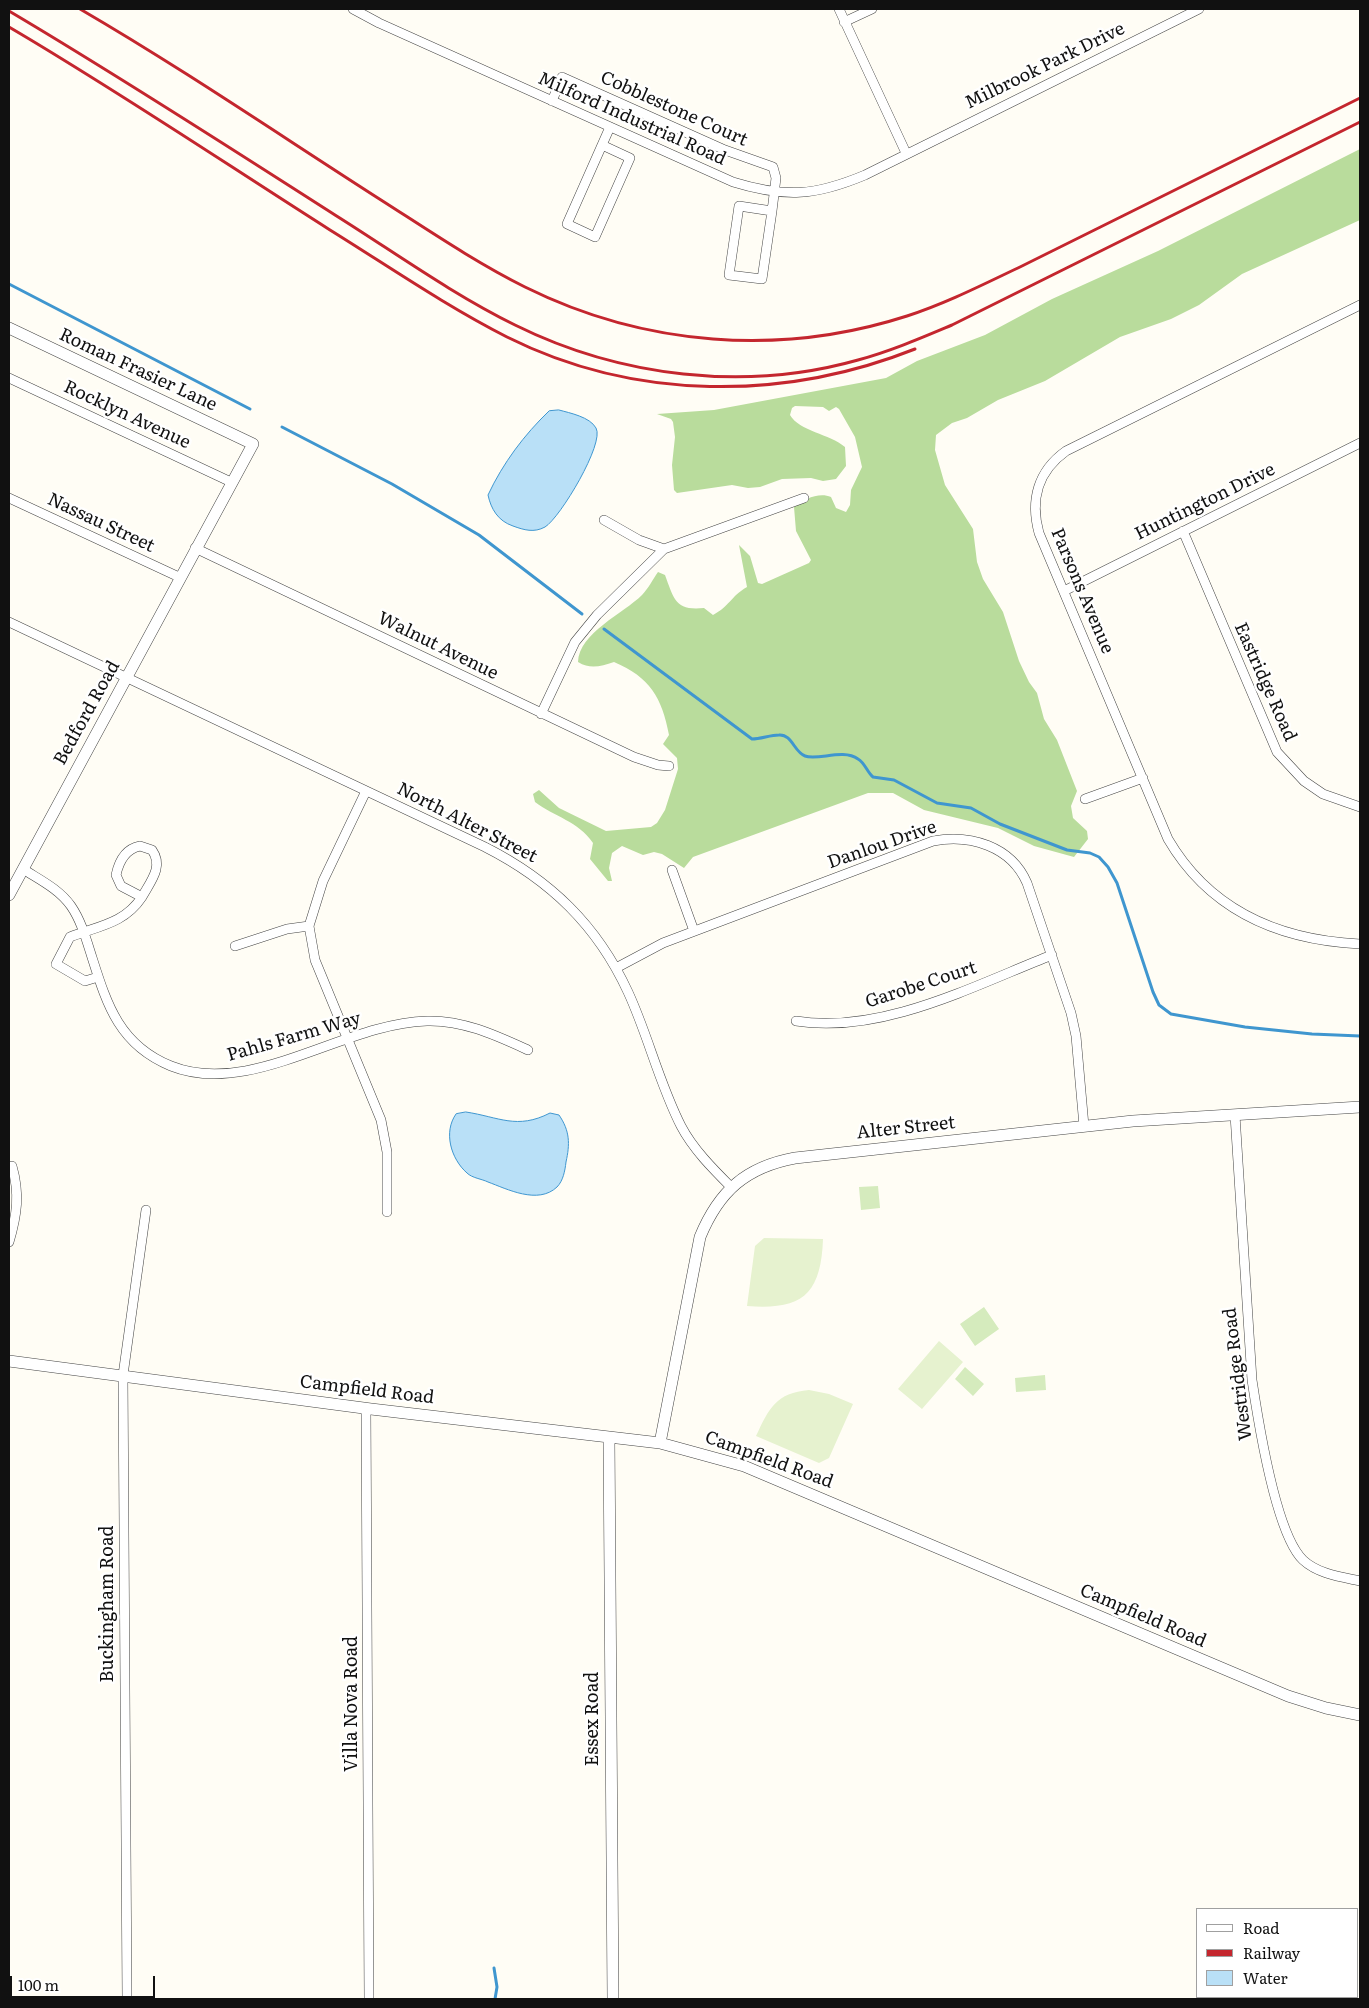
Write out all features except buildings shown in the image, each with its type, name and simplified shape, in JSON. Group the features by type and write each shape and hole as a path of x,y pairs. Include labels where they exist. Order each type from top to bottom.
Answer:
{"street":[{"name":"Milford Industrial Road","path":"353,9 379,23 733,182 775,193 826,189 865,175 906,153"},
{"path":"839,9 906,153"},
{"path":"844,22 872,9"},
{"name":"Milbrook Park Drive","path":"906,153 1199,9"},
{"name":"Cobblestone Court","path":"552,100 562,77 725,150 769,165 775,171 775,193"},
{"path":"602,145 630,158 595,237 567,224 602,145 610,127"},
{"path":"772,211 739,206 729,274 762,279 775,193"},
{"name":"Parsons Avenue","path":"1360,305 1066,451 1057,458 1040,482 1034,507 1039,533 1143,778 1173,847 1189,871 1207,890 1246,916 1267,926 1311,939 1360,944"},
{"name":"Roman Frasier Lane","path":"9,328 253,444"},
{"name":"Rocklyn Avenue","path":"9,378 231,482"},
{"name":"Huntington Drive","path":"1064,591 1360,443"},
{"name":"Bedford Road","path":"9,895 128,677 179,577 253,444"},
{"name":"Nassau Street","path":"9,498 179,577"},
{"path":"541,714 566,657 579,636 664,549 804,498"},
{"path":"604,520 639,540 664,549"},
{"name":"Eastridge Road","path":"1183,531 1277,752 1304,781 1323,794 1360,807"},
{"name":"Walnut Avenue","path":"195,548 634,758 669,766"},
{"name":"North Alter Street","path":"9,622 485,847 530,872 562,899 587,925 616,968 628,992 681,1126 708,1164 731,1187"},
{"path":"1085,799 1143,778"},
{"path":"366,791 323,881 309,926 315,960 349,1039 385,1135 387,1152 387,1212"},
{"name":"Danlou Drive","path":"616,968 663,943 933,841 959,838 1000,851 1017,864 1027,883 1067,995 1074,1028 1084,1126"},
{"path":"98,978 85,981 56,964 70,937 127,915 134,910 142,897 157,869 158,862 152,850 140,846 127,851 121,860 116,876 121,886 142,897"},
{"name":"Pahls Farm Way","path":"23,869 60,894 71,906 84,931 98,978 110,1009 128,1038 155,1058 187,1071 204,1074 242,1072 389,1027 428,1021 481,1029 528,1050"},
{"path":"672,870 694,931"},
{"path":"235,946 287,929 309,926"},
{"name":"Garobe Court","path":"796,1021 833,1024 886,1017 1052,955"},
{"name":"Alter Street","path":"660,1443 700,1237 713,1211 731,1187 761,1168 795,1158 1084,1126 1360,1108"},
{"name":"Westridge Road","path":"1235,1115 1252,1380 1257,1415 1273,1488 1287,1533 1303,1560 1332,1575 1360,1580"},
{"path":"9,1242 17,1210 18,1196 12,1166"},
{"name":"Buckingham Road","path":"127,1999 123,1375 146,1210"},
{"name":"Campfield Road","path":"9,1361 366,1408 660,1443 744,1466 1288,1696 1326,1708 1360,1715"},
{"name":"Villa Nova Road","path":"366,1408 369,1999"},
{"name":"Essex Road","path":"609,1438 613,1999"}],"green space":[{"path":"1360,149 1360,220 1242,274 1199,305 1171,319 1120,337 1045,381 998,400 967,418 952,423 936,435 935,450 945,485 973,529 977,562 983,579 1003,612 1019,661 1029,682 1037,693 1044,719 1057,740 1077,791 1071,806 1073,818 1087,831 1088,839 1074,857 1034,846 998,828 924,810 893,793 868,793 693,857 684,868 662,854 654,852 643,855 622,846 612,853 609,868 612,881 608,881 590,859 593,843 587,836 573,824 535,802 533,794 539,790 559,808 606,831 651,827 657,823 665,810 678,769 677,758 663,744 669,735 663,710 652,690 637,675 614,662 605,665 587,666 578,662 580,652 594,633 642,595 658,572 665,575 677,602 687,607 704,608 713,615 747,587 739,545 750,556 758,583 762,584 809,563 811,560 796,531 794,507 802,501 822,495 831,497 836,508 846,512 850,505 851,490 862,467 855,437 839,409 836,407 829,411 823,407 795,406 792,408 790,415 800,425 845,447 846,466 836,479 823,481 811,478 782,479 760,487 748,488 732,485 677,493 674,490 672,465 675,437 673,422 671,419 657,414 714,410 886,378 917,361 985,335 1052,299 1158,251"},
{"path":"878,1186 880,1208 861,1210 859,1187"},
{"path":"764,1238 823,1239 818,1274 812,1286 794,1302 766,1307 747,1306 755,1246"},
{"path":"984,1307 999,1329 975,1346 960,1324"},
{"path":"939,1341 963,1362 922,1409 898,1389"},
{"path":"965,1367 984,1384 973,1396 955,1379"},
{"path":"1045,1375 1046,1390 1016,1392 1015,1378"},
{"path":"809,1390 829,1394 853,1404 829,1458 819,1463 756,1436 765,1417 781,1398"}],"water":[{"path":"559,410 585,418 593,424 596,428 597,436 594,449 580,480 552,521 545,527 537,530 521,529 499,518 491,505 488,495 507,461 531,430 549,411"},
{"path":"466,1112 508,1121 528,1121 550,1113 559,1115 567,1132 568,1143 564,1172 559,1185 541,1195 522,1194 469,1175 461,1167 453,1153 450,1137 452,1121 456,1114"}],"waterway":[{"path":"9,284 250,409"},
{"path":"282,427 392,484 479,535 582,614"},
{"path":"604,629 752,739 783,735 805,756 852,756 860,761 873,777 894,780 937,803 971,808 1000,824 1067,850 1090,853 1099,857 1108,867 1117,883 1153,992 1159,1005 1171,1014 1245,1027 1312,1034 1360,1036"},
{"path":"494,1968 497,1987 495,1999"}],"railway":[{"path":"80,9 194,79 452,245 525,287 570,307 617,322 665,333 713,339 762,340 810,337 859,329 922,311 1022,266 1360,98"},
{"path":"9,11 132,86 424,272 492,313 555,343 597,357 640,367 684,374 728,377 772,375 815,370 858,360 894,348 952,325 1360,122"},
{"path":"9,27 130,101 439,299 507,337 556,358 606,373 658,383 710,386 762,385 814,378 865,366 915,349"}]}
